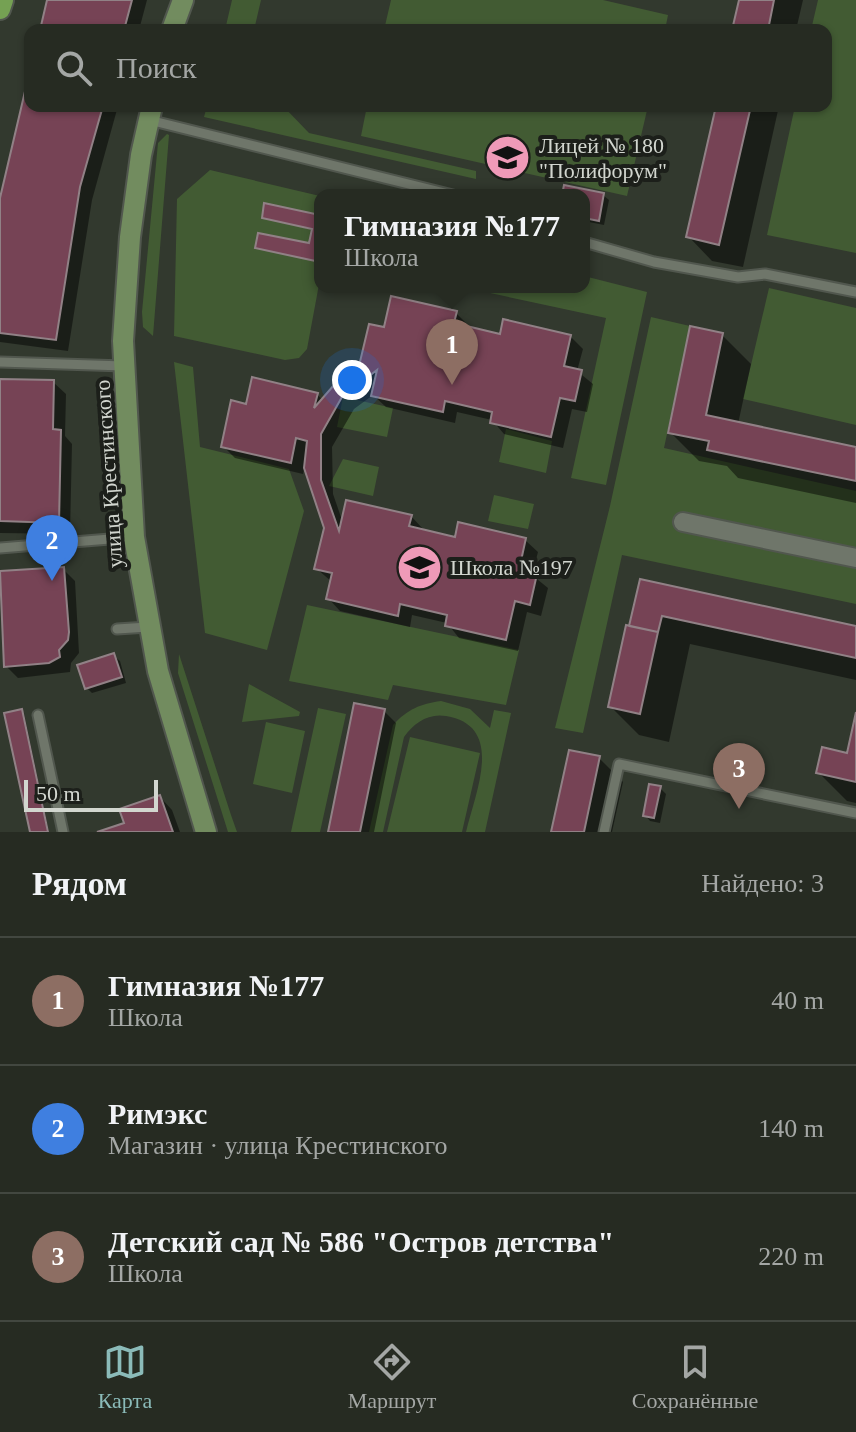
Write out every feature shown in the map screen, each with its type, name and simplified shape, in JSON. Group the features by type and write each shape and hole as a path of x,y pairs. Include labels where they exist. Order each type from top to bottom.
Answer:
{"main road":[{"path":"0,9 3,0"}],"street":[{"path":"174,24 183,0"},
{"name":"улица Крестинского","path":"150,113 130,237 123,341 134,537 148,627 187,774 206,832"},
{"path":"683,522 856,558"}],"lane":[{"path":"150,113 431,189"},
{"path":"590,244 654,262 738,277 765,274 856,292"},
{"path":"0,362 124,366"},
{"path":"0,548 134,537"},
{"path":"117,629 148,627"},
{"path":"38,715 63,832"},
{"path":"604,832 619,764 856,813"}],"green space":[{"path":"232,0 261,0 255,24 226,24"},
{"path":"391,0 603,0 668,15 666,24 385,24"},
{"path":"818,0 856,0 856,253 767,235 794,112 832,112 832,24 812,24"},
{"path":"205,112 289,112 309,133 476,171 476,179 204,117"},
{"path":"366,112 647,112 627,196 361,136"},
{"path":"167,134 153,336 143,327 142,312 158,143"},
{"path":"210,170 314,195 314,293 317,293 307,349 299,358 285,360 174,336 177,199"},
{"path":"590,278 647,292 606,485 571,478 606,318 490,293 590,293"},
{"path":"769,288 856,308 856,425 743,399"},
{"path":"651,317 690,326 664,448 856,491 856,604 622,555 583,733 555,728 610,506"},
{"path":"174,362 193,367 200,447 289,469 304,511 267,650 205,633"},
{"path":"343,397 393,408 387,437 337,427"},
{"path":"506,429 552,441 546,473 499,462"},
{"path":"343,459 379,467 373,496 329,486"},
{"path":"494,495 534,504 528,529 488,521"},
{"path":"307,605 519,650 506,705 393,685 388,700 289,681"},
{"path":"179,654 237,832 228,832 178,673"},
{"path":"249,684 300,712 299,716 242,722"},
{"path":"441,701 470,709 490,728 494,710 511,713 485,832 466,832 482,763 476,733 464,722 439,715 422,720 404,737 383,832 369,832 393,725 415,708"},
{"path":"318,708 346,714 320,832 291,832"},
{"path":"266,722 305,731 292,793 253,784"},
{"path":"410,737 480,753 462,832 387,832"}],"building":[{"path":"47,0 132,0 126,24 41,24"},
{"path":"739,0 774,0 769,24 733,24"},
{"path":"24,96 24,112 101,112 80,187 56,340 0,333 0,198"},
{"path":"715,112 750,112 719,245 686,237"},
{"path":"564,185 584,189 563,189"},
{"path":"590,190 604,193 599,221 590,219"},
{"path":"264,203 314,214 314,261 255,248 258,233 309,243 312,229 262,218"},
{"path":"391,296 457,311 454,323 500,334 503,319 571,335 564,366 582,370 575,401 560,398 551,437 490,423 492,412 445,401 443,412 371,396 377,370 342,397 321,434 321,480 339,531 346,500 412,515 409,526 455,537 458,522 526,538 519,570 537,574 530,605 515,601 506,640 445,626 447,615 400,604 398,616 326,599 332,573 314,569 324,528 304,468 307,441 296,438 291,463 221,447 231,400 246,404 252,377 318,393 314,408 334,385 359,366 369,324 384,327"},
{"path":"690,326 723,333 706,415 856,447 856,481 707,450 709,441 668,433"},
{"path":"0,379 54,380 53,429 61,430 59,523 0,521"},
{"path":"64,567 69,632 68,640 59,650 60,657 49,663 4,667 0,571"},
{"path":"640,579 856,626 856,658 662,616 658,632 629,626"},
{"path":"626,625 658,632 640,714 608,707"},
{"path":"114,653 122,677 85,689 77,665"},
{"path":"354,703 385,709 360,832 328,832"},
{"path":"22,709 48,832 30,832 4,713"},
{"path":"856,712 856,782 816,773 822,747 847,753"},
{"path":"569,750 600,756 584,832 551,832"},
{"path":"649,784 661,786 654,818 643,816"},
{"path":"160,795 173,832 97,832 124,823 119,809"}],"place":[{"name":"Лицей № 180 \"Полифорум\"","path":"508,158"},
{"name":"Гимназия №177","path":"452,385"},
{"name":"Школа №197","path":"419,567"},
{"name":"Римэкс","path":"52,581"},
{"name":"Детский сад № 586 \"Остров детства\"","path":"739,809"}]}
